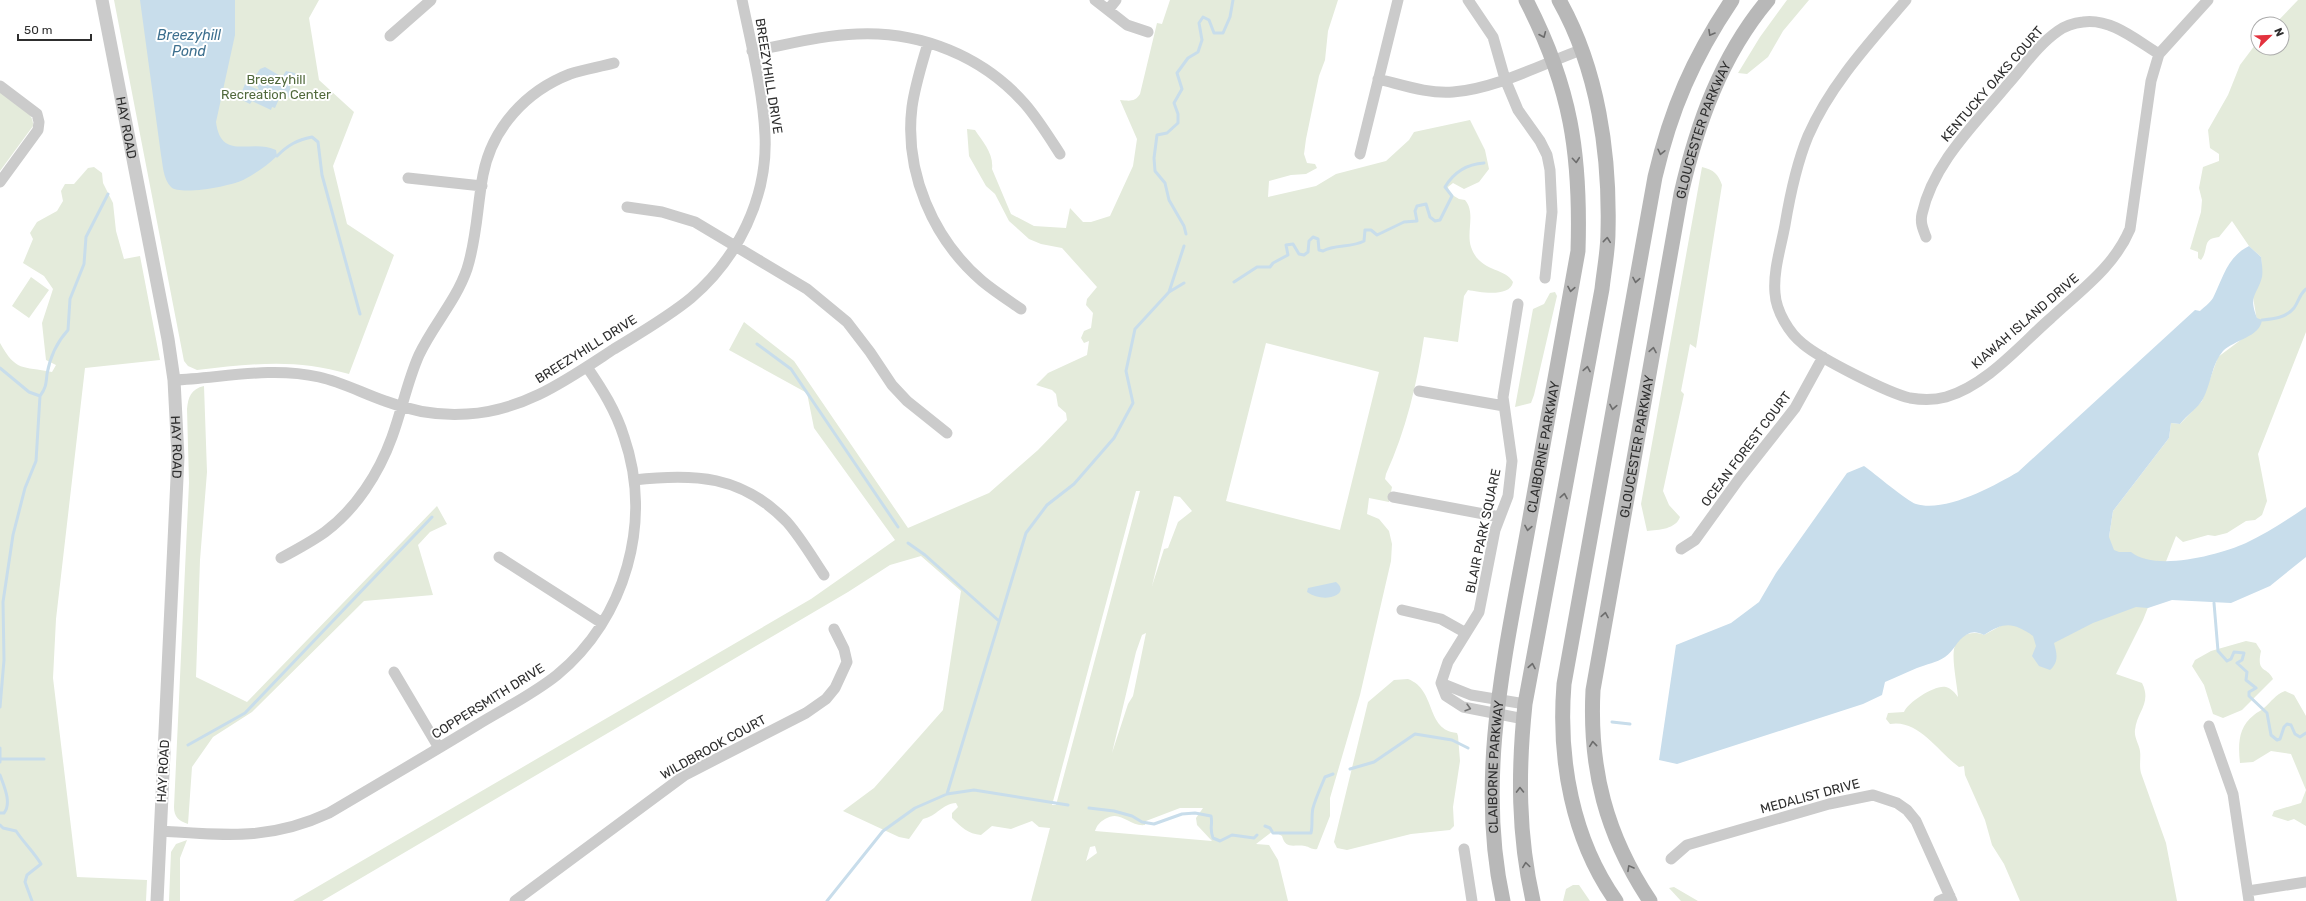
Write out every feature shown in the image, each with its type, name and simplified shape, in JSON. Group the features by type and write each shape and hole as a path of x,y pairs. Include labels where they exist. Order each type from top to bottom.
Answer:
{"main road":[{"name":"CLAIBORNE PARKWAY","path":"1503,901 1498,876 1492,801 1493,742 1503,665 1578,251 1579,199 1574,142 1565,96 1554,60 1526,0"},
{"name":"CLAIBORNE PARKWAY","path":"1533,901 1521,829 1519,786 1524,711 1602,289 1608,234 1608,180 1603,133 1581,50 1559,0"},
{"path":"1616,901 1599,873 1582,835 1569,790 1562,720 1564,684 1655,177 1665,135 1678,97 1696,59 1732,0"},
{"name":"GLOUCESTER PARKWAY","path":"1650,901 1624,858 1603,802 1596,773 1592,735 1593,690 1681,194 1692,145 1722,71 1740,40 1768,0"}],"street":[{"name":"HAY ROAD","path":"102,0 168,339 174,380 178,457 157,901"},
{"path":"390,36 431,0"},
{"name":"BREEZYHILL DRIVE","path":"174,380 264,373 296,373 339,382 401,407 443,414 488,412 532,399 587,366 690,299 716,273 736,246 756,203 765,158 764,117 742,0"},
{"path":"1095,0 1127,25 1148,32"},
{"path":"1108,10 1116,0"},
{"path":"1360,154 1398,0"},
{"path":"1468,0 1493,37 1505,79 1522,117 1540,141 1550,170 1552,212 1545,278"},
{"name":"KIAWAH ISLAND DRIVE","path":"1906,0 1856,60 1827,100 1808,136 1793,179 1774,292 1778,308 1789,330 1802,344 1823,357 1892,392 1922,399 1944,398 1955,394 1976,382 2004,360 2106,268 2121,249 2130,229 2151,80 2159,54 2208,0"},
{"name":"KENTUCKY OAKS COURT","path":"1926,238 1921,225 1922,214 1930,190 1944,165 1966,135 2049,38 2071,24 2084,22 2100,23 2117,28 2159,54"},
{"path":"752,51 856,34 893,35 928,42 970,60 1007,86 1037,118 1060,154"},
{"path":"928,42 916,85 912,109 912,148 920,189 928,210 952,249 982,281 1021,309"},
{"path":"1378,79 1428,91 1453,92 1486,86 1581,50"},
{"path":"281,558 324,533 360,496 385,456 420,355 453,301 466,271 475,238 486,164 493,143 506,121 524,102 542,88 565,76 614,63"},
{"path":"0,86 37,114 40,122 38,130 0,182"},
{"path":"408,178 482,186"},
{"path":"627,207 662,212 684,218 706,227 807,289 833,308 860,337 897,391 915,409 947,434"},
{"name":"BLAIR PARK SQUARE","path":"1518,304 1503,397 1512,461 1508,496 1495,530 1482,604 1448,662 1441,683 1498,707 1524,711"},
{"name":"OCEAN FOREST COURT","path":"1682,549 1695,540 1739,479 1795,408 1823,357"},
{"name":"COPPERSMITH DRIVE","path":"160,831 243,836 288,830 329,813 539,688 557,674 588,643 602,623 624,578 633,542 636,521 634,480 629,450 619,422 607,398 587,366"},
{"path":"1419,391 1504,406"},
{"path":"634,480 671,475 692,476 734,485 760,500 787,522 824,575"},
{"path":"1393,497 1500,516"},
{"path":"499,557 602,623"},
{"path":"1402,610 1441,619 1466,633"},
{"name":"WILDBROOK COURT","path":"515,901 685,775 806,713 826,699 835,688 847,662 844,648 834,629"},
{"path":"394,672 440,748"},
{"path":"2209,726 2233,794 2248,896 2306,882"},
{"name":"MEDALIST DRIVE","path":"1671,859 1687,845 1843,801 1873,795 1888,798 1897,803 1907,810 1916,821 1951,899"},
{"path":"1464,849 1472,901"},
{"path":"1939,901 1951,899"}],"green space":[{"name":"Breezyhill Recreation Center","path":"114,0 319,0 309,18 319,80 354,112 333,166 347,224 394,255 349,374 329,369 291,364 255,364 197,370 188,366 184,361"},
{"path":"1170,0 1338,0 1328,31 1325,60 1319,76 1304,154 1307,163 1315,164 1317,168 1306,174 1291,175 1269,181 1268,197 1316,186 1336,174 1386,161 1409,140 1414,132 1470,120 1485,150 1489,169 1479,182 1464,189 1453,183 1448,187 1449,193 1459,199 1465,200 1468,205 1470,211 1470,241 1475,255 1486,266 1504,274 1513,282 1511,287 1500,292 1486,293 1468,290 1464,296 1458,342 1424,337 1410,407 1386,474 1385,479 1392,487 1389,502 1369,498 1367,514 1379,519 1389,531 1392,544 1391,561 1360,695 1330,798 1330,816 1317,849 1312,849 1305,846 1290,846 1286,843 1282,836 1273,831 1256,844 1269,845 1278,860 1288,901 1031,901 1050,828 1039,827 1032,821 1011,829 992,826 981,835 972,833 965,830 952,818 952,813 958,807 956,803 951,804 923,819 909,839 899,837 843,811 874,788 943,710 961,591 921,556 890,565 848,592 322,901 293,901 811,599 895,540 814,428 807,393 729,350 744,322 794,361 908,528 989,493 1038,450 1067,420 1066,413 1058,406 1056,394 1052,390 1036,385 1048,373 1087,355 1089,341 1084,343 1081,338 1084,331 1091,328 1093,313 1086,305 1087,299 1097,287 1062,248 1041,244 1029,239 1009,221 995,194 986,186 969,156 967,129 975,130 990,153 992,169 1011,214 1034,226 1066,228 1070,208 1083,222 1091,222 1110,216 1133,166 1137,139 1120,100 1132,100 1140,94 1157,23 1162,24","holes":["1266,343 1379,372 1340,530 1226,501","1136,491 1140,491 1056,805 1052,805","1174,496 1180,497 1192,511 1178,522 1168,548 1164,549 1152,586","1146,633 1133,696 1128,704 1112,753 1136,652 1142,635","1180,808 1203,808 1196,818 1197,825 1212,841 1095,831 1100,823 1111,816 1120,817 1134,824 1145,825 1146,821","1095,846 1097,853 1086,861 1090,847"]},
{"path":"1787,0 1809,0 1783,31 1768,57 1747,74 1738,73 1760,37"},
{"path":"2298,0 2306,0 2306,332 2258,454 2267,501 2262,515 2255,520 2246,521 2227,533 2215,536 2208,535 2183,542 2176,536 2143,620 2116,674 2142,683 2145,690 2145,702 2136,723 2135,730 2135,736 2140,751 2140,770 2166,843 2177,901 2020,901 2004,864 1992,845 1985,820 1965,775 1964,766 1959,767 1951,761 1919,731 1910,726 1890,724 1886,719 1888,713 1904,712 1916,699 1936,688 1946,687 1952,690 1958,697 1954,666 1954,649 1958,640 1966,635 1975,633 1984,635 2004,624 2109,537 2113,511 2169,438 2171,423 2180,424 2202,401 2218,357 2258,327 2253,297 2262,271 2261,257 2249,246 2232,221 2219,237 2213,238 2208,242 2204,256 2201,260 2198,258 2198,252 2190,249 2201,212 2202,200 2199,188 2203,167 2219,161 2219,154 2210,148 2208,130 2228,95 2240,65 2250,52 2250,56 2290,56 2290,16 2283,16"},
{"path":"0,92 16,102 30,115 33,121 33,126 0,171"},
{"path":"94,167 102,173 103,183 113,203 116,231 124,259 140,256 160,360 85,368 56,619 53,678 77,877 147,880 146,901 0,901 0,343 11,359 21,366 52,372 56,365 46,360 42,323 53,289 44,276 23,263 33,239 30,233 37,222 57,211 63,201 61,191 65,184 74,184 88,168"},
{"path":"1702,167 1715,173 1722,185 1696,348 1690,344 1681,391 1684,394 1663,491 1669,505 1680,517 1675,524 1671,526 1647,531 1641,504"},
{"path":"31,277 49,290 29,318 12,306"},
{"path":"1555,292 1557,296 1534,395 1531,403 1515,407 1533,309 1544,304 1550,293"},
{"path":"204,386 207,472 200,560 196,677 247,702 437,506 447,524 430,532 418,545 433,595 364,601 252,712 213,737 192,767 188,824 178,818 174,807 189,483 187,409 188,401 193,391"},
{"path":"2246,641 2256,643 2261,651 2261,667 2271,675 2273,679 2242,710 2223,718 2213,714 2204,685 2192,666 2195,660 2211,651"},
{"path":"1408,679 1417,684 1423,692 1440,725 1447,730 1457,733 1458,736 1460,761 1453,807 1454,826 1450,830 1411,834 1347,850 1337,848 1334,842 1368,702 1394,680"},
{"path":"2285,691 2294,695 2306,716 2306,790 2291,754 2271,751 2253,762 2240,763 2239,743 2245,725 2255,714 2263,709 2276,696"},
{"path":"2306,790 2306,826 2294,819 2288,821 2272,816 2274,811 2301,803"},
{"path":"187,840 180,858 180,901 169,901 171,852 176,844"},
{"path":"1573,885 1579,885 1590,901 1563,901 1566,889"},
{"path":"1674,887 1698,901 1681,901 1669,888"}],"water":[{"name":"Breezyhill Pond","path":"140,0 235,0 235,35 216,122 219,134 224,142 231,145 267,147 276,150 277,156 266,166 239,182 219,187 185,191 176,190 168,184 161,155"},
{"path":"265,67 282,77 286,71 295,73 298,84 290,85 290,95 284,101 275,90 268,92 268,94 279,99 275,108 272,107 271,110 252,101 250,104 242,100 244,96 241,94 245,84 259,90 254,78 260,69"},
{"path":"2249,246 2261,257 2262,277 2253,300 2257,318 2262,320 2260,326 2252,334 2223,351 2216,361 2206,393 2201,402 2180,424 2171,423 2169,438 2113,511 2109,537 2114,550 2119,552 2131,552 2142,558 2155,561 2187,560 2234,548 2246,543 2277,526 2306,507 2306,557 2270,586 2231,603 2172,600 2148,608 2136,607 2093,623 2054,643 2056,661 2050,670 2039,666 2032,656 2036,646 2033,636 2020,628 2008,625 1997,628 1984,635 1973,632 1963,637 1951,652 1942,659 1885,682 1882,695 1863,704 1677,764 1659,760 1676,645 1731,623 1759,602 1776,573 1847,473 1864,466 1912,502 1928,506 1955,502 1983,491 2008,478 2018,472 2195,310 2200,311 2209,303 2213,298 2226,269 2236,256"},
{"path":"1336,582 1340,587 1340,591 1334,596 1327,598 1313,596 1307,592 1308,588"}],"waterway":[{"path":"1186,234 1184,226 1169,200 1165,183 1155,171 1154,158 1157,135 1167,133 1178,123 1178,114 1174,103 1182,89 1177,73 1188,58 1198,52 1202,40 1199,23 1203,17 1209,20 1214,33 1223,33 1230,17 1233,0"},
{"path":"277,156 289,146 302,140 312,137 318,142 322,175 360,314"},
{"path":"1234,282 1257,267 1270,267 1273,263 1288,255 1286,245 1293,244 1299,254 1304,255 1308,252 1309,241 1313,237 1318,239 1319,250 1323,251 1333,247 1354,245 1364,241 1365,230 1371,230 1377,235 1404,222 1417,221 1415,211 1417,206 1426,204 1430,217 1435,221 1440,220 1452,196 1445,187 1452,177 1467,167 1484,163"},
{"path":"0,707 4,660 3,602 13,535 25,488 36,461 40,396 45,386 52,356 60,340 68,330 70,299 84,264 86,237 108,194"},
{"path":"827,901 883,831 915,808 947,794 1026,533 1047,505 1074,484 1114,438 1133,403 1126,371 1135,329 1169,292 1184,246"},
{"path":"1169,292 1184,283"},
{"path":"2262,320 2287,314 2294,308 2306,289"},
{"path":"757,344 791,369 898,527"},
{"path":"0,368 29,392 40,396"},
{"path":"188,745 245,713 432,517"},
{"path":"908,543 925,555 999,621"},
{"path":"2214,603 2218,651 2227,661 2231,659 2234,652 2244,653 2242,660 2237,663 2247,672 2246,680 2256,688 2249,692 2249,696 2267,713 2271,735 2277,740 2280,739 2284,727 2287,724 2291,725 2295,734 2300,737 2306,733"},
{"path":"1612,722 1630,724"},
{"path":"1350,769 1374,762 1415,734 1452,740 1468,748"},
{"path":"0,748 0,762"},
{"path":"0,759 44,759"},
{"path":"1265,826 1270,828 1273,833 1311,833 1312,811 1316,800 1325,777 1333,774"},
{"path":"0,775 7,799 6,809 4,813 0,813"},
{"path":"947,794 974,790 1068,805"},
{"path":"1089,808 1114,811 1132,816 1142,822 1154,824 1182,814 1195,813 1211,816 1211,831 1213,838 1220,841 1232,835 1254,838 1257,835"},
{"path":"0,825 3,828 16,831 41,864 27,875 25,882 32,901"}]}
